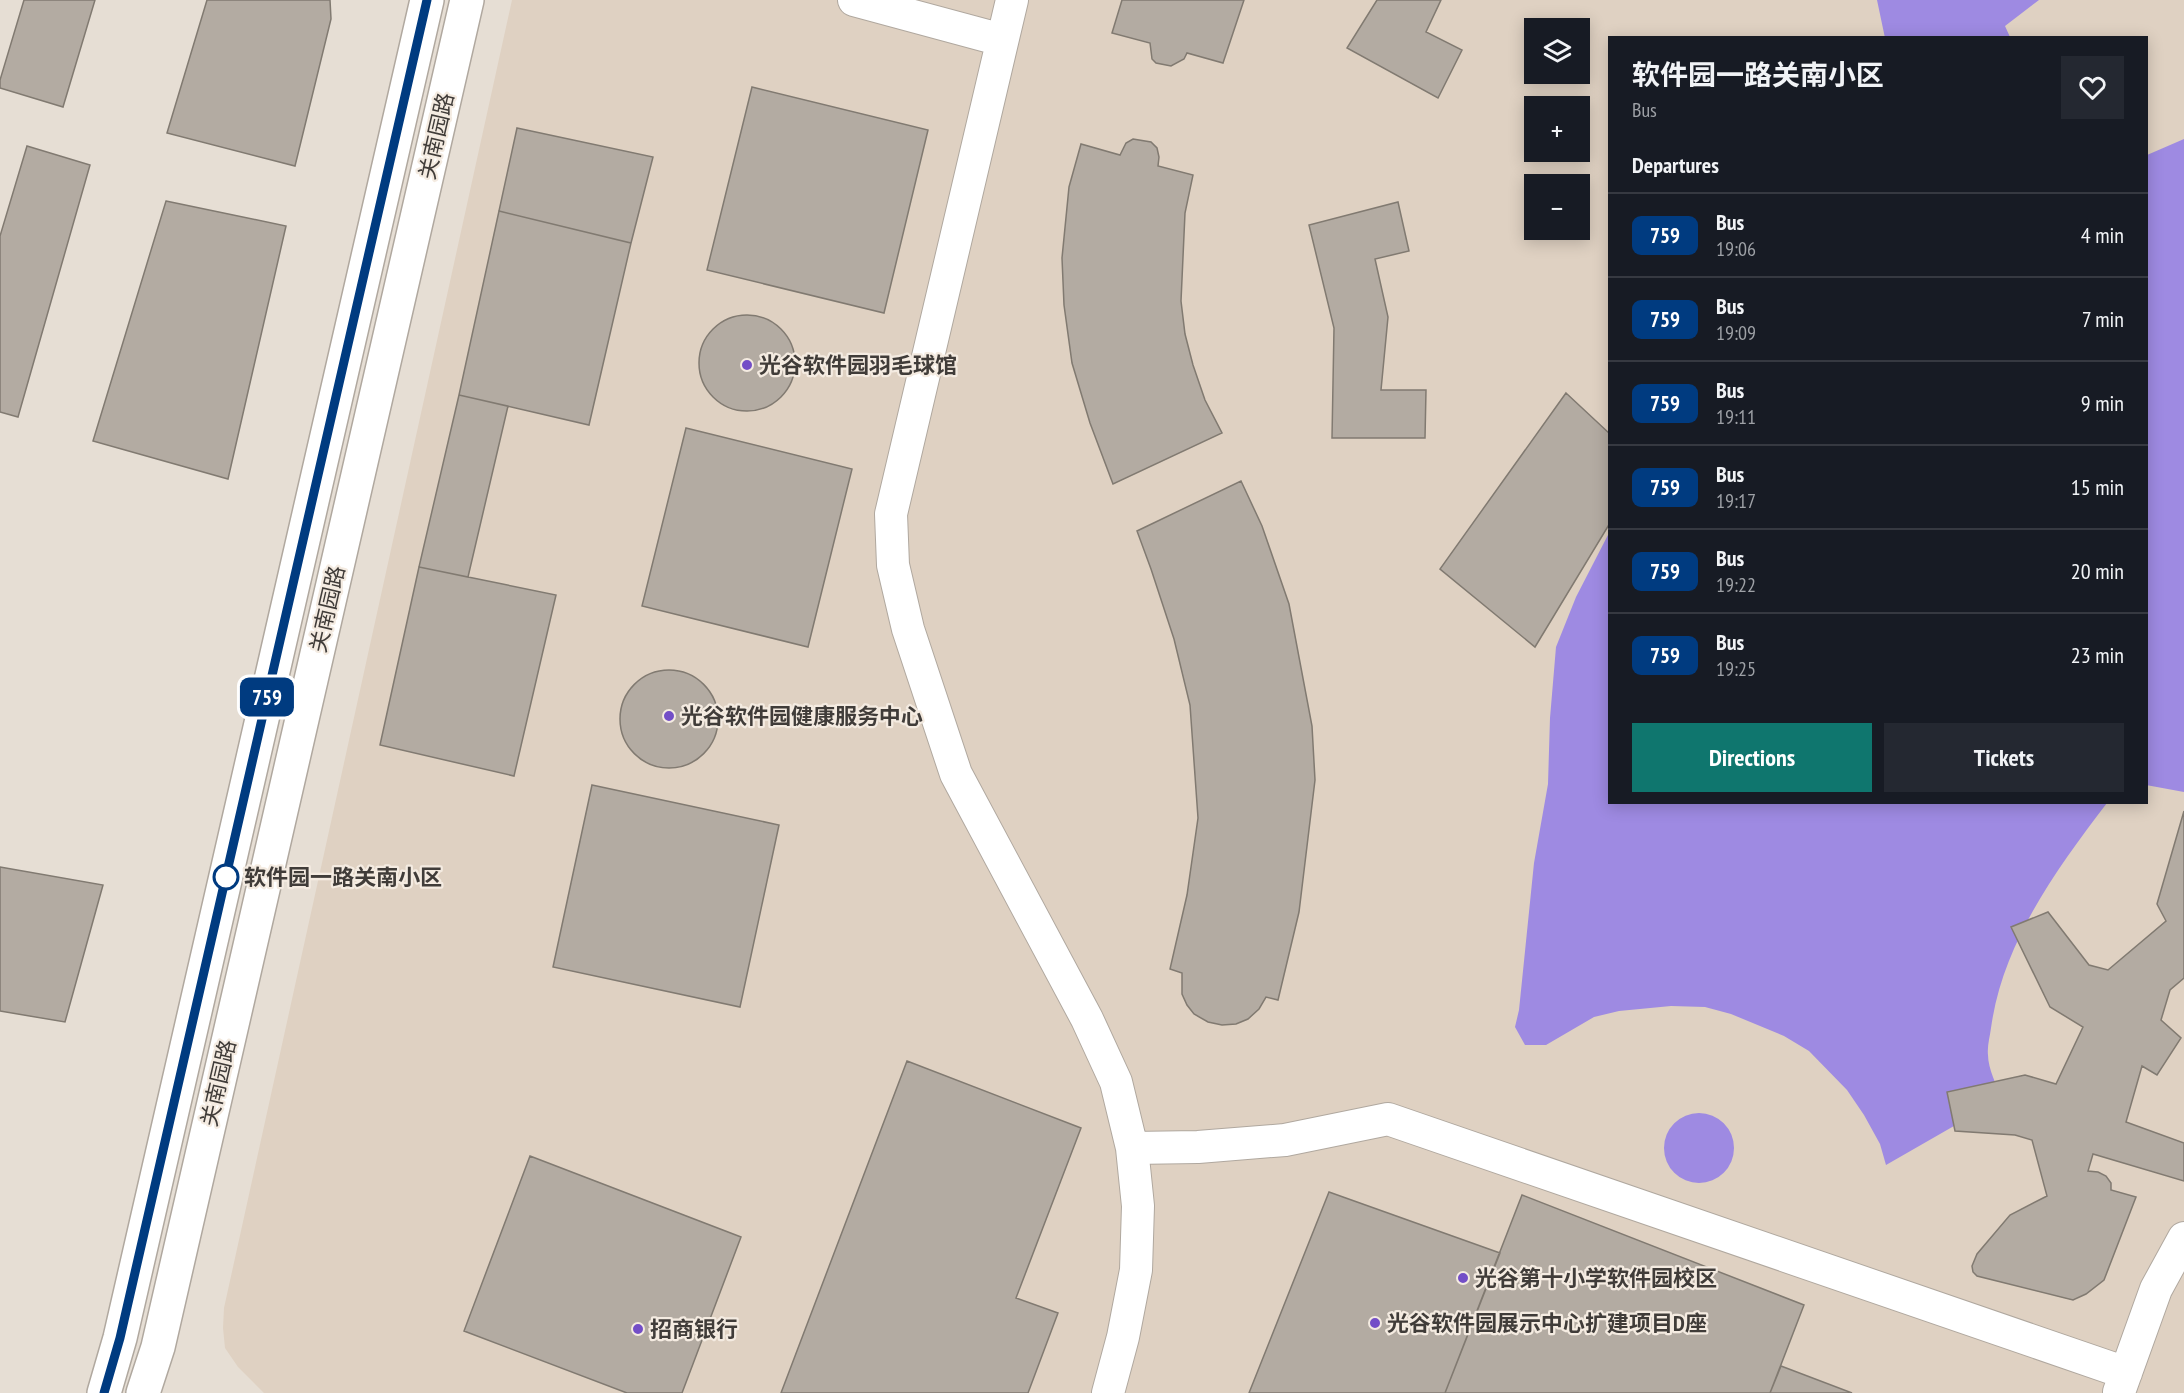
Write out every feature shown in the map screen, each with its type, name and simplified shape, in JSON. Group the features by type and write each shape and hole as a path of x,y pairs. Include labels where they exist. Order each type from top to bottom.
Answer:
{"main road":[{"name":"关南园路","path":"104,1393 120,1338 427,0"},
{"name":"关南园路","path":"143,1393 158,1347 467,0"}],"street":[{"path":"854,0 1002,40"},
{"path":"1012,0 891,514 893,565 908,629 956,774 1092,1029 1116,1082 1132,1148 1138,1206 1136,1270 1123,1337 1108,1393"},
{"path":"1132,1148 1198,1147 1285,1140 1388,1119 2123,1383 2156,1289 2184,1238"}],"shaded area":[{"path":"512,0 2184,0 2184,1393 264,1393 238,1367 225,1348 224,1308"},
{"path":"1877,0 2039,0 2005,26 2010,36 1885,36"},
{"path":"2184,139 2184,792 2148,785 2148,155"},
{"path":"1608,535 1608,804 2106,804 2069,854 2034,908 2007,966 1997,996 1988,1048 1989,1066 2001,1099 1886,1165 1880,1144 1864,1115 1847,1090 1809,1051 1784,1036 1731,1014 1705,1007 1671,1006 1619,1011 1594,1017 1546,1045 1525,1045 1515,1027 1519,1010 1534,863 1548,784 1550,718 1556,647 1576,597"},
{"path":"1699,1113 1718,1119 1728,1129 1734,1148 1728,1167 1718,1177 1699,1183 1680,1177 1670,1167 1664,1148 1670,1129 1680,1119"}],"building":[{"path":"24,0 95,0 63,107 0,88 0,80"},
{"path":"207,0 330,0 331,19 295,166 167,133"},
{"path":"1122,0 1244,0 1223,63 1187,53 1184,59 1171,66 1156,63 1152,59 1150,43 1112,33"},
{"path":"1377,0 1441,0 1426,32 1462,50 1438,98 1347,48"},
{"path":"752,87 928,130 884,313 707,270"},
{"path":"517,128 653,157 631,243 499,211"},
{"path":"1133,139 1151,142 1157,148 1158,166 1193,175 1185,213 1181,301 1185,334 1193,365 1205,400 1222,433 1113,484 1090,423 1072,363 1064,305 1062,258 1069,187 1081,144 1120,155 1126,143"},
{"path":"27,146 90,165 18,417 0,412 0,236"},
{"path":"166,201 286,226 228,479 93,441"},
{"path":"1398,202 1409,251 1375,259 1388,317 1381,390 1426,390 1425,438 1332,438 1334,328 1309,225"},
{"path":"499,211 631,243 589,425 459,395"},
{"name":"光谷软件园羽毛球馆","path":"747,315 766,318 781,329 792,344 795,363 792,382 781,397 766,408 747,411 728,408 713,397 702,382 699,363 702,344 713,329 728,318"},
{"path":"1566,393 1608,432 1608,526 1535,647 1440,569"},
{"path":"459,395 508,406 468,577 419,567"},
{"path":"686,428 852,469 808,647 642,606"},
{"path":"1241,481 1262,526 1289,604 1312,726 1315,780 1299,912 1278,1000 1266,997 1259,1009 1248,1019 1236,1024 1222,1025 1208,1022 1194,1014 1182,994 1182,973 1170,969 1187,895 1198,818 1190,705 1174,639 1137,531"},
{"path":"419,567 556,595 514,776 380,745"},
{"name":"光谷软件园健康服务中心","path":"669,670 688,674 703,685 714,700 718,719 714,738 703,753 688,764 669,768 650,764 635,753 624,738 620,719 624,700 635,685 650,674"},
{"path":"592,785 779,825 740,1007 553,967"},
{"path":"2184,811 2184,978 2170,990 2161,1020 2181,1038 2157,1075 2142,1066 2126,1122 2184,1143 2184,1181 2093,1154 2088,1171 2106,1176 2111,1183 2111,1190 2136,1197 2104,1280 2086,1294 2073,1300 1977,1276 1972,1266 1977,1254 2010,1215 2047,1196 2032,1140 2015,1135 1955,1131 1947,1092 2025,1075 2056,1084 2083,1027 2050,1007 2011,927 2048,912 2089,965 2108,970 2166,921 2157,904"},
{"path":"0,867 103,885 65,1022 0,1011"},
{"path":"907,1061 1081,1128 1016,1298 1058,1313 1028,1393 781,1393"},
{"path":"530,1156 741,1237 682,1393 627,1393 464,1331"},
{"name":"光谷软件园展示中心扩建项目D座","path":"1329,1192 1500,1253 1445,1393 1249,1393"},
{"path":"1522,1195 1804,1305 1770,1393 1445,1393"},
{"path":"1781,1366 1852,1393 1770,1393"}],"bus line":[{"name":"759","path":"104,1393 120,1338 427,0"}],"place":[{"name":"光谷软件园羽毛球馆","path":"747,365"},
{"name":"光谷软件园健康服务中心","path":"669,716"},
{"name":"软件园一路关南小区","path":"226,877"},
{"name":"光谷第十小学软件园校区","path":"1463,1278"},
{"name":"光谷软件园展示中心扩建项目D座","path":"1375,1323"},
{"name":"招商银行","path":"638,1329"}]}
